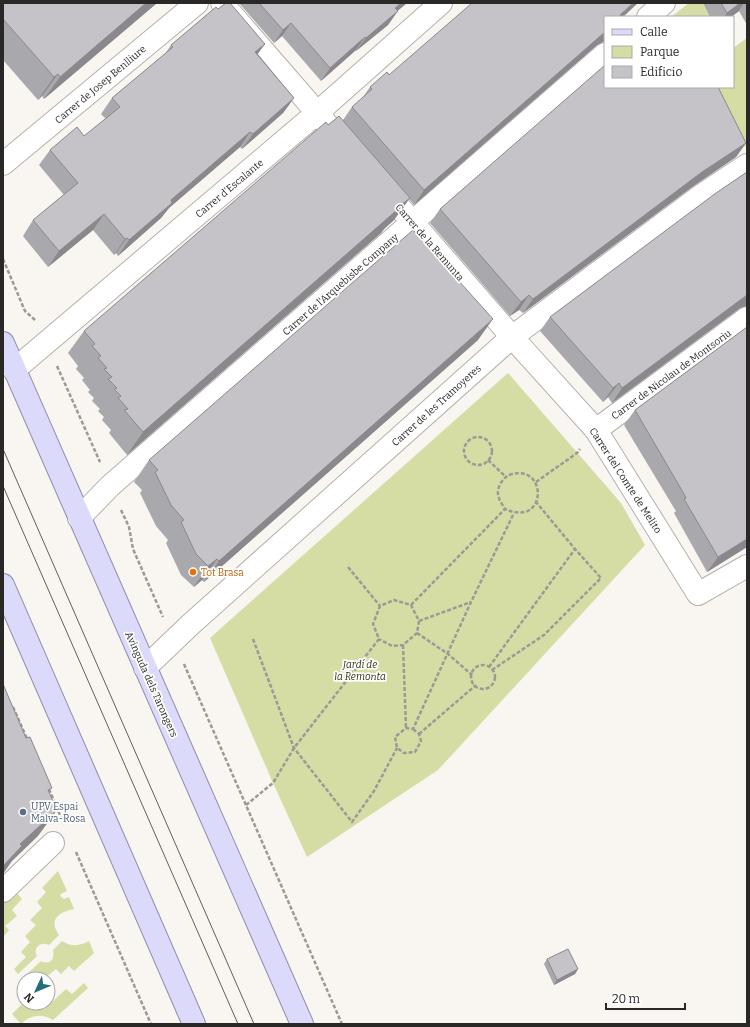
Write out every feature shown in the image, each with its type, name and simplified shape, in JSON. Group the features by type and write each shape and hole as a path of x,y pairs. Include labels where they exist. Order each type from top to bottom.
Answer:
{"main road":[{"name":"Avinguda dels Tarongers","path":"3,344 302,1024"},
{"path":"3,585 194,1024"}],"street":[{"name":"Carrer de Josep Benlliure","path":"3,164 198,3"},
{"name":"Carrer de la Remunta","path":"222,3 512,337"},
{"name":"Carrer d'Escalante","path":"14,370 317,113 441,3"},
{"path":"649,16 664,3"},
{"name":"Carrer de l'Arquebisbe Company","path":"79,518 110,486 604,55"},
{"name":"Carrer de les Tramoyeres","path":"145,668 197,618 512,337 699,197 747,165"},
{"name":"Carrer de Nicolau de Montsoriu","path":"596,430 747,318"},
{"name":"Carrer del Comte de Melito","path":"512,337 596,430 698,594 745,571"},
{"path":"3,891 53,843"}],"path":[{"path":"3,259 25,311 38,323"},
{"path":"56,364 103,469"},
{"path":"536,482 576,453 596,430"},
{"path":"473,438 482,438 489,443 492,452 488,460 480,465 476,465 468,461 464,453 466,444 469,440 473,438"},
{"path":"488,460 506,477"},
{"path":"524,473 536,482 538,488 538,498 533,508 524,513 514,513 505,509 498,497 498,489 506,477 511,474 524,473"},
{"path":"492,670 544,635 601,578 536,502"},
{"path":"120,508 129,527 133,549 164,619"},
{"path":"410,605 505,509"},
{"path":"413,729 471,602 514,513"},
{"path":"489,667 575,549"},
{"path":"348,567 380,606"},
{"path":"394,600 410,605 419,621 417,633 403,645 392,646 379,639 373,624 380,606 394,600"},
{"path":"419,621 471,602"},
{"path":"417,633 448,654 472,675"},
{"path":"253,639 294,748 352,822 374,791 397,748 395,737 406,728 413,729 420,734 421,741 415,752 404,753 397,748"},
{"path":"246,804 272,783 294,748 379,639"},
{"path":"403,645 406,728"},
{"path":"184,664 342,1024"},
{"path":"482,665 489,667 492,670 495,677 490,686 482,688 473,683 472,675 475,668 482,665"},
{"path":"420,734 476,685"}],"green space":[{"path":"689,3 703,3 710,16 672,16"},
{"path":"747,38 747,145 734,153 698,88 734,88 734,47"},
{"name":"Jardí de la Remonta","path":"508,373 621,503 645,545 438,770 307,857 210,638"},
{"path":"58,871 67,891 60,896 64,899 69,897 74,909 64,912 57,917 55,925 59,935 49,945 43,944 38,946 36,948 37,956 21,971 16,972 14,969 26,957 21,952 30,942 25,936 36,925 30,920 42,908 37,902 46,892 42,888"},
{"path":"16,892 22,899 12,910 17,916 5,926 9,930 3,937 3,904"},
{"path":"62,941 76,945 89,941 94,953 74,971 69,966 61,974 56,969 54,971 30,971 41,961 47,963 50,962 53,958 53,950"},
{"path":"84,983 88,988 53,1020 45,1016 36,1016 21,1024 12,1014 16,1010 56,1011 56,998 66,989 72,994"}],"building":[{"path":"3,3 146,3 60,77 58,74 54,77 3,19"},
{"path":"226,3 230,3 265,44 255,52 294,98 253,134 250,132 171,200 172,203 129,240 127,238 125,239 104,214 59,251 33,220 78,183 50,150 77,127 84,136 120,107 112,98 173,47 171,45 216,7 218,9"},
{"path":"259,3 401,3 395,8 398,11 366,38 365,37 330,68 291,23 283,30"},
{"path":"472,3 633,3 620,15 621,16 604,16 604,33 424,190 352,107 372,89 370,87 387,72 389,75"},
{"path":"721,3 740,3 727,13"},
{"path":"604,66 604,88 718,88 746,143 702,172 533,299 529,295 521,302 440,209"},
{"path":"339,116 410,198 143,432 124,410 128,409 118,398 121,396 114,389 117,388 108,379 112,377 104,369 107,368 98,358 101,356 92,346 95,344 84,331 326,122 328,125"},
{"path":"747,172 747,295 622,388 619,383 613,388 550,317 716,193"},
{"path":"413,230 493,319 219,561 217,559 208,566 196,554 181,522 184,520 171,505 155,472 158,470 149,460"},
{"path":"747,327 747,539 718,557 684,499 686,498 684,494 635,410"},
{"path":"3,684 26,738 30,737 52,788 48,790 57,810 20,844 22,846 3,866"},
{"path":"568,949 578,969 557,980 547,959"}],"tram line":[{"path":"3,449 254,1024"},
{"path":"3,486 238,1024"}],"place":[{"name":"Tot Brasa","path":"193,572"},
{"name":"UPV Espai Malva-Rosa","path":"23,812"}]}
